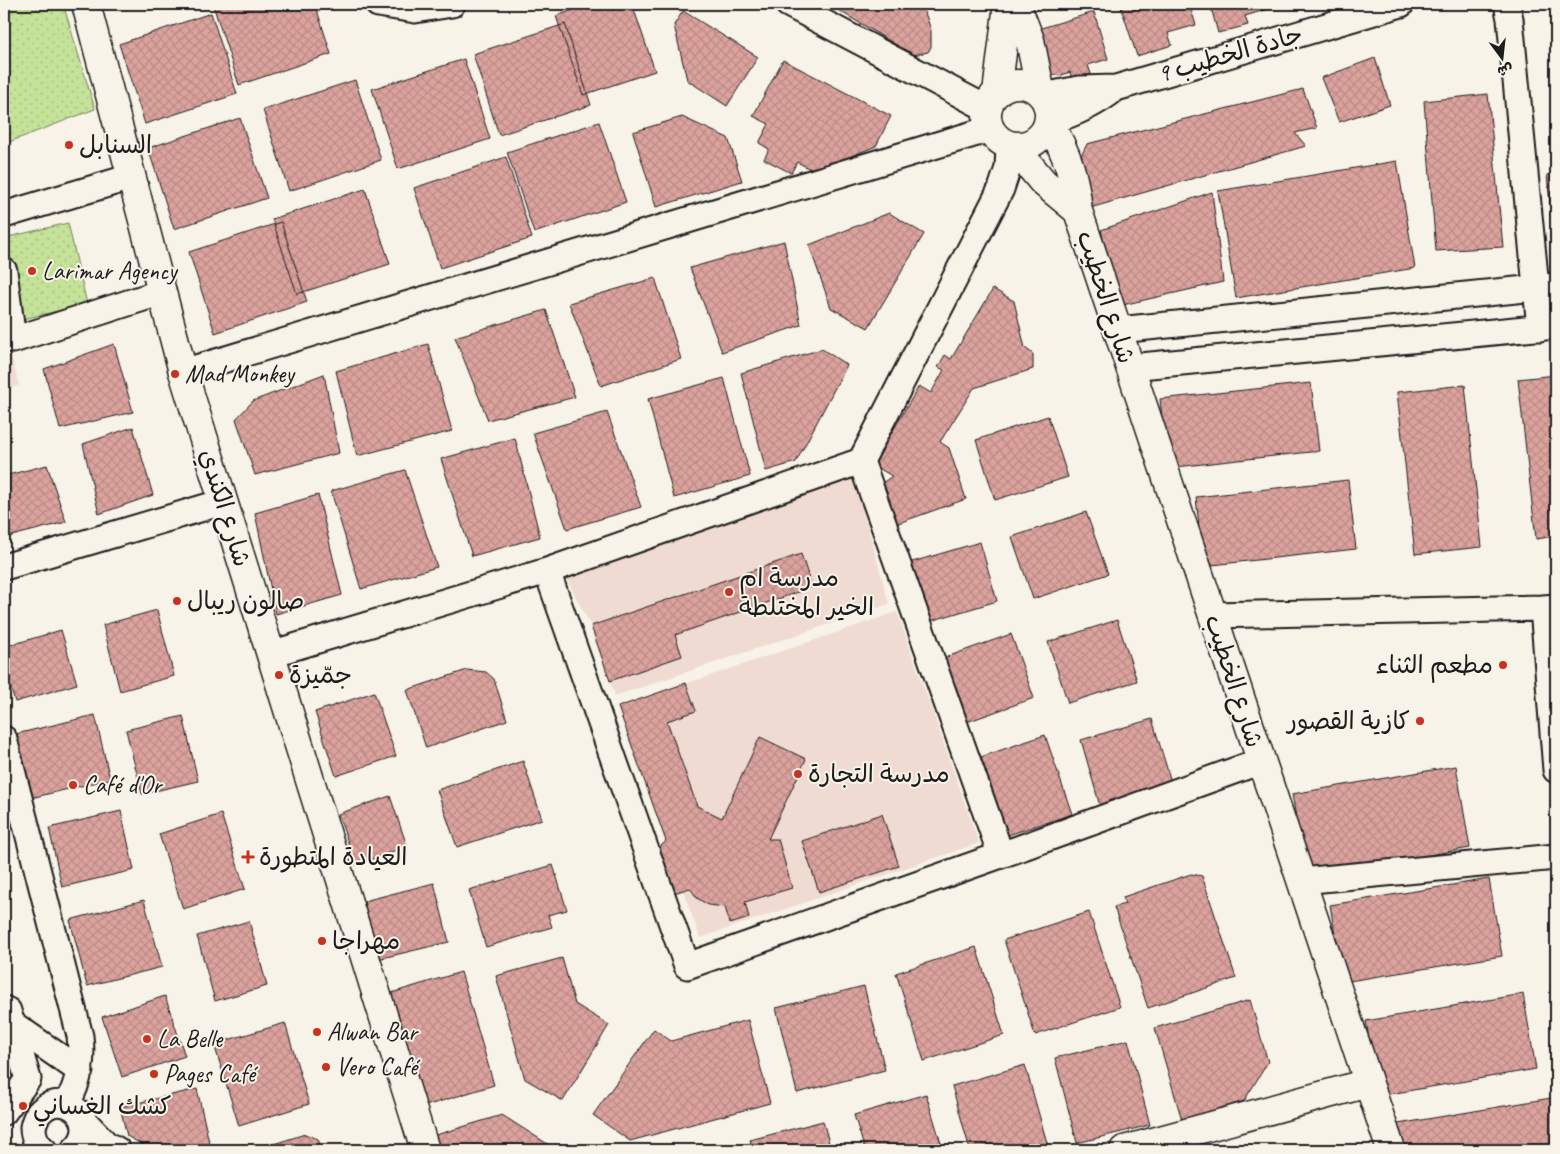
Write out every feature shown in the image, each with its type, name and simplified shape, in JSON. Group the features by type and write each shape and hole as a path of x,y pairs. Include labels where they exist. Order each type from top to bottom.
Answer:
{"main road":[{"name":"شارع الكندي","path":"86,4 183,372 425,1150"},
{"path":"999,125 1008,4"},
{"name":"شارع الخطيب","path":"1016,4 1030,40 1046,108 1067,156 1076,193 1078,212 1391,1150"},
{"path":"1019,84 1035,89 1046,108 1046,130 1036,142 1022,147 999,125 1011,85 1019,84"},
{"name":"شارع الخطيب","path":"999,125 1043,182 1078,212"},
{"path":"1126,1150 1368,1083"}],"street":[{"path":"378,4 414,10 452,4"},
{"path":"271,654 547,571 861,460 1001,190 1008,168 999,125 788,4"},
{"name":"جادة الخطيب 9","path":"1046,108 1079,89 1116,88 1402,4"},
{"path":"1130,367 1548,327 1546,287 1507,4"},
{"path":"183,372 999,125"},
{"path":"4,215 132,178"},
{"path":"4,271 13,340 162,292"},
{"path":"1118,330 1546,287"},
{"path":"861,460 1001,855"},
{"path":"4,567 224,502"},
{"path":"547,571 687,966 1261,761"},
{"path":"1213,615 1550,608 1556,770"},
{"path":"4,739 10,788 80,1036 82,1054 80,1071 76,1088 67,1104"},
{"path":"1301,881 1556,857"},
{"path":"8,1016 80,1071"},
{"path":"4,1112 28,1079 8,1016"},
{"path":"36,1147 33,1124 42,1110 58,1103 67,1104 75,1108 84,1121 106,1144 117,1150"},
{"path":"74,1150 84,1139 86,1130 84,1121"}],"shaded area":[{"path":"4,330 19,385 4,391"},
{"name":"مدرسة ام الخير المختلطة","path":"853,473 889,604 615,696 591,626 567,580"},
{"name":"مدرسة التجارة","path":"897,612 979,843 700,938 618,707"}],"green space":[{"path":"4,4 63,4 95,109 4,144"},
{"path":"68,223 87,304 23,319 4,238"}],"building":[{"path":"315,4 331,54 239,85 213,5"},
{"path":"591,4 632,4 655,71 583,95 556,16"},
{"path":"828,4 922,4 931,30 931,47 928,52 913,55"},
{"path":"1120,4 1189,4 1196,25 1168,33 1172,45 1137,56"},
{"path":"1210,4 1278,4 1278,6 1245,16 1248,25 1218,33"},
{"path":"683,11 758,57 727,106 687,80 674,25"},
{"path":"1094,12 1108,59 1088,65 1091,74 1072,80 1070,72 1059,76 1048,73 1035,30"},
{"path":"211,13 237,94 145,124 119,44"},
{"path":"565,24 591,105 499,135 473,54"},
{"path":"1375,58 1390,105 1339,122 1321,78"},
{"path":"464,59 490,139 398,169 372,89"},
{"path":"783,60 891,116 876,146 814,171 797,162 791,173 764,159 769,149 759,143 769,124 753,116"},
{"path":"355,80 381,160 289,191 263,110"},
{"path":"1303,89 1317,128 1295,133 1306,146 1076,212 1068,182 1087,144"},
{"path":"1488,94 1503,247 1436,251 1424,101"},
{"path":"682,117 728,138 742,181 656,207 633,132"},
{"path":"240,118 267,198 174,229 148,148"},
{"path":"599,122 626,202 534,233 507,152"},
{"path":"506,157 532,238 440,268 414,188"},
{"path":"1397,161 1415,268 1236,298 1218,191"},
{"path":"1556,174 1556,241 1554,241 1547,175"},
{"path":"365,189 390,264 297,294 272,219"},
{"path":"1212,192 1223,282 1118,306 1101,230"},
{"path":"889,213 924,234 868,328 831,308 809,245"},
{"path":"281,222 307,302 215,333 189,252"},
{"path":"784,241 801,325 722,352 690,268"},
{"path":"655,278 681,359 601,386 569,303"},
{"path":"993,289 1014,301 1025,348 1033,354 1033,369 974,388 940,442 949,448 966,499 890,526 881,484 892,476 873,465 919,386 931,393 944,370 938,367 945,355 951,359"},
{"path":"546,310 575,397 488,420 455,337"},
{"path":"114,344 133,412 60,429 44,369"},
{"path":"428,344 452,431 357,456 336,371"},
{"path":"822,349 847,365 796,462 766,471 741,373"},
{"path":"324,374 339,453 255,475 236,419 253,401"},
{"path":"1556,375 1556,536 1536,539 1518,379"},
{"path":"724,378 750,476 674,498 648,399"},
{"path":"1311,383 1319,451 1167,468 1160,399"},
{"path":"1465,385 1482,547 1415,554 1397,392"},
{"path":"607,412 641,507 567,529 533,433"},
{"path":"1048,416 1068,477 995,500 976,440"},
{"path":"133,427 153,495 99,514 83,444"},
{"path":"515,438 540,537 472,556 441,459"},
{"path":"47,465 66,522 4,538 4,476"},
{"path":"405,470 437,567 361,589 331,491"},
{"path":"1348,480 1356,549 1203,566 1196,497"},
{"path":"318,495 342,595 276,614 255,513"},
{"path":"1086,512 1108,574 1033,599 1012,537"},
{"path":"980,542 997,601 927,622 909,563"},
{"path":"801,554 812,587 675,635 682,656 610,681 591,626"},
{"path":"157,610 174,676 120,691 103,625"},
{"path":"1117,620 1137,681 1068,703 1048,642"},
{"path":"61,630 77,684 15,702 4,665 4,647"},
{"path":"1011,634 1034,698 961,724 938,660"},
{"path":"467,670 486,672 494,679 507,720 426,748 407,690"},
{"path":"686,683 696,711 667,721 697,806 722,818 760,737 806,759 768,839 778,839 792,888 745,902 749,918 730,924 725,907 708,905 697,898 690,888 674,893 659,848 666,841 618,707"},
{"path":"374,692 396,756 336,776 315,712"},
{"path":"95,715 110,779 31,798 16,734"},
{"path":"183,716 198,781 142,794 126,730"},
{"path":"1152,719 1172,785 1100,806 1081,740"},
{"path":"1045,735 1072,814 999,838 972,760"},
{"path":"523,761 542,819 457,847 437,790"},
{"path":"1456,766 1470,848 1306,876 1292,794"},
{"path":"390,796 407,846 356,865 338,814"},
{"path":"121,811 134,870 62,887 49,828"},
{"path":"221,814 245,889 183,909 159,834"},
{"path":"882,814 899,866 819,892 802,841"},
{"path":"553,865 567,910 548,915 552,927 486,947 469,890"},
{"path":"1191,874 1202,876 1236,978 1148,1008 1114,907 1125,904 1123,897"},
{"path":"1489,879 1502,956 1343,982 1330,905"},
{"path":"434,883 449,942 378,959 364,901"},
{"path":"144,900 162,967 87,986 70,920"},
{"path":"1089,912 1120,1007 1035,1035 1004,940"},
{"path":"249,921 267,986 215,1001 197,936"},
{"path":"976,947 1004,1035 924,1061 896,973"},
{"path":"562,958 575,1004 609,1025 563,1101 525,1079 496,976"},
{"path":"461,972 494,1085 422,1107 388,994"},
{"path":"864,986 885,1070 797,1093 776,1008"},
{"path":"1523,994 1536,1069 1378,1096 1366,1021"},
{"path":"165,996 185,1056 122,1077 102,1017"},
{"path":"1250,1000 1268,1062 1244,1101 1182,1120 1155,1028"},
{"path":"748,1020 770,1103 630,1141 593,1115 654,1029 671,1041"},
{"path":"285,1023 309,1104 239,1126 214,1044"},
{"path":"1128,1040 1150,1125 1077,1143 1055,1058"},
{"path":"1025,1065 1049,1150 970,1150 952,1086"},
{"path":"197,1089 209,1142 204,1150 151,1150 127,1136 120,1107"},
{"path":"926,1094 943,1150 865,1150 854,1115"},
{"path":"1551,1098 1556,1129 1556,1150 1402,1150 1398,1124"},
{"path":"502,1115 557,1150 430,1150 426,1138"},
{"path":"823,1121 831,1150 753,1150 750,1140"},
{"path":"305,1134 318,1139 322,1150 255,1150"}],"place":[{"name":"السنابل","path":"69,145"},
{"name":"Larimar Agency","path":"32,271"},
{"name":"Mad Monkey","path":"175,374"},
{"name":"مدرسة ام الخير المختلطة","path":"729,592"},
{"name":"صالون ريبال","path":"177,601"},
{"name":"مطعم الثناء","path":"1503,665"},
{"name":"جمّيزة","path":"279,675"},
{"name":"كازية القصور","path":"1420,721"},
{"name":"مدرسة التجارة","path":"798,774"},
{"name":"Café d'Or","path":"73,785"},
{"name":"العيادة المتطورة","path":"248,857"},
{"name":"مهراجا","path":"322,941"},
{"name":"Alwan Bar","path":"317,1032"},
{"name":"La Belle","path":"147,1039"},
{"name":"Vero Café","path":"326,1067"},
{"name":"Pages Café","path":"154,1074"},
{"name":"كشك الغساني","path":"23,1106"}]}
